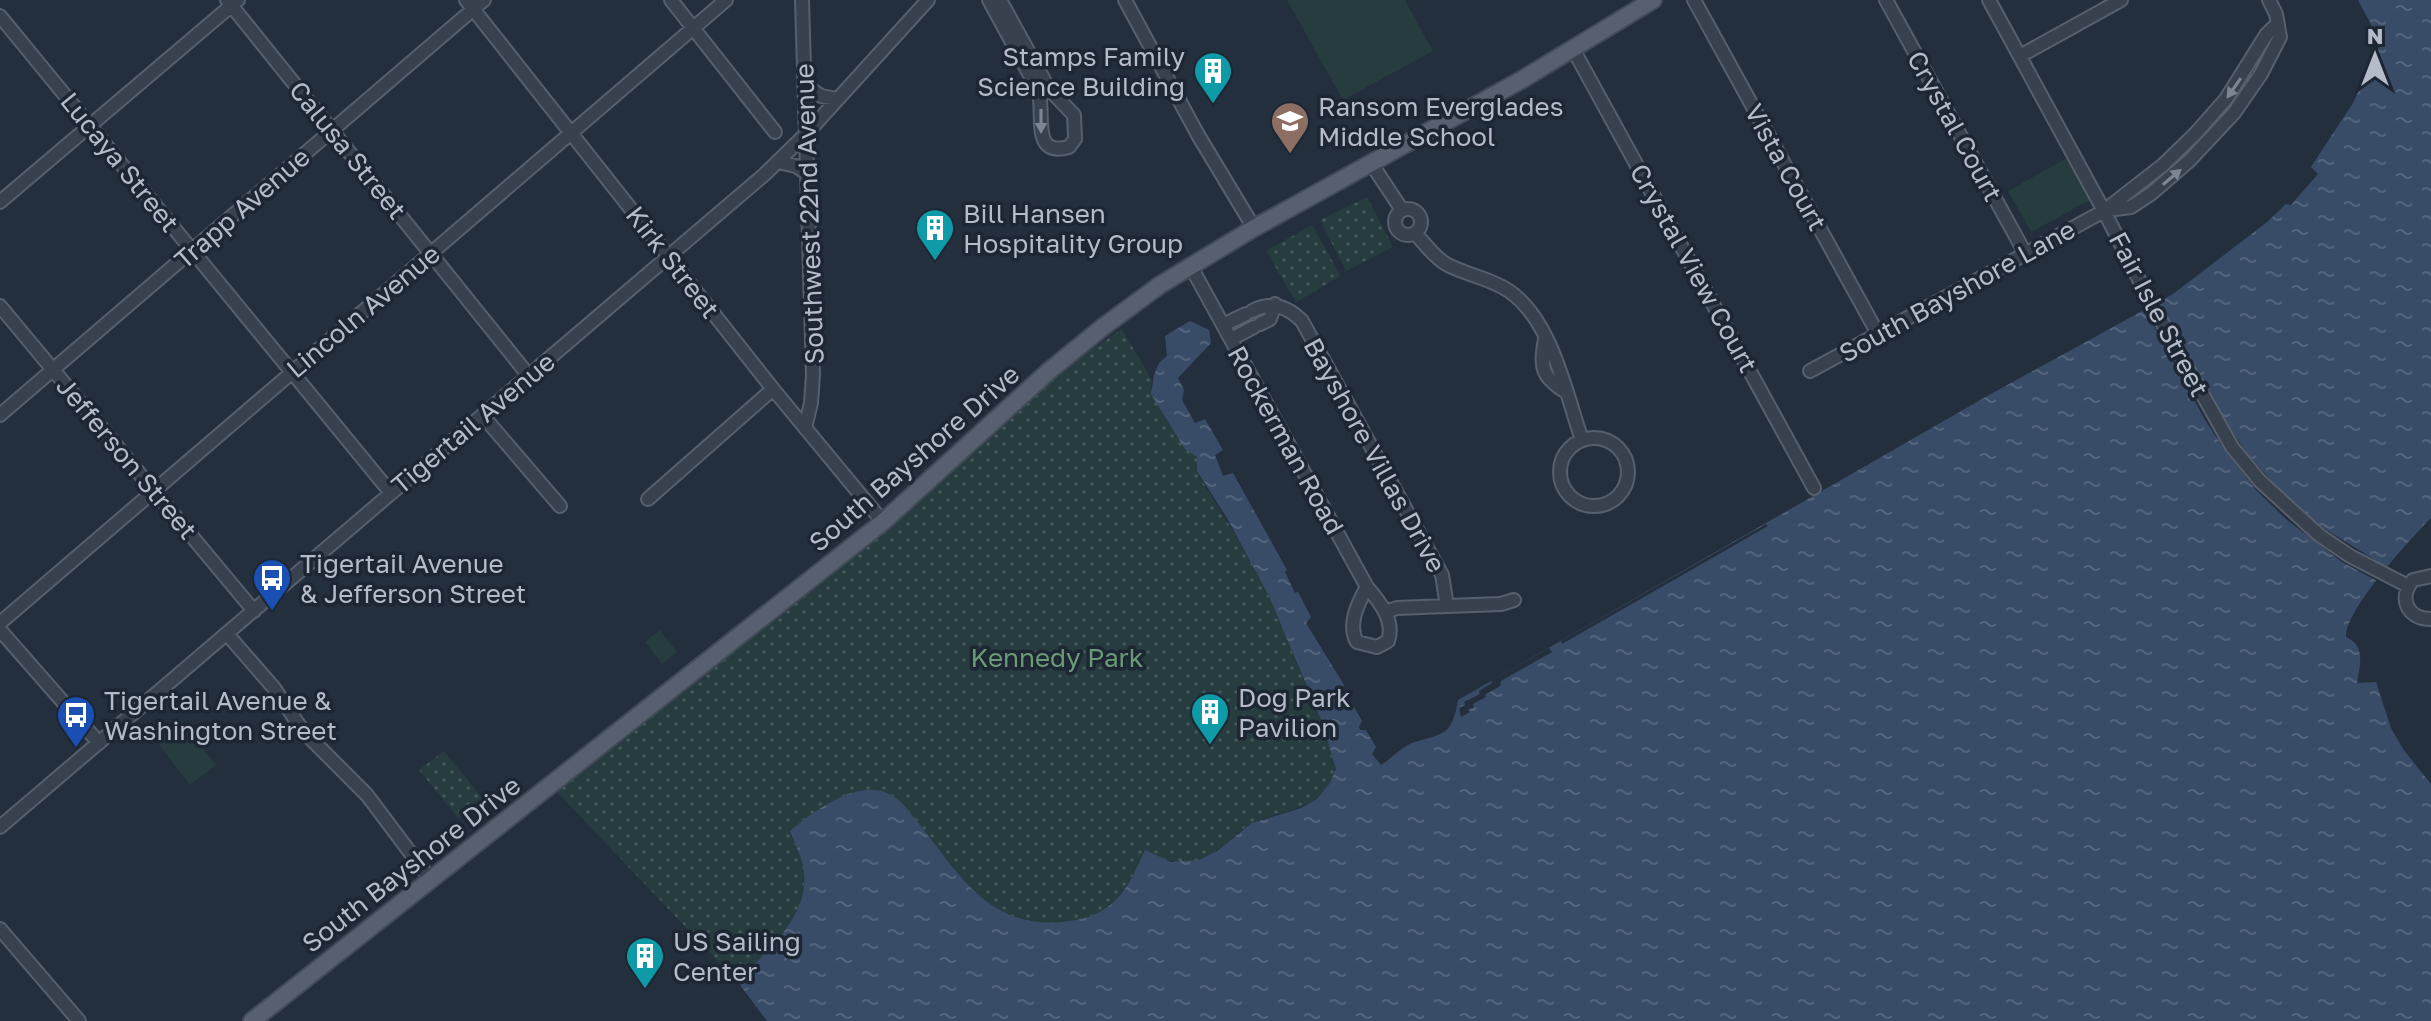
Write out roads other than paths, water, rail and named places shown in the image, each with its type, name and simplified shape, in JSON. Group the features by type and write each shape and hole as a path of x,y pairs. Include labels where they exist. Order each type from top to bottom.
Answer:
{"main road":[{"name":"South Bayshore Drive","path":"252,1021 883,522 1059,362 1123,312 1190,265 1573,49 1653,0"}],"street":[{"name":"Trapp Avenue","path":"0,415 331,130 470,5 484,0"},
{"path":"671,0 775,132"},
{"name":"Lincoln Avenue","path":"0,623 726,0"},
{"name":"Southwest 22nd Avenue","path":"802,0 813,384 805,428"},
{"name":"Tigertail Avenue","path":"0,827 778,162 928,0"},
{"path":"989,0 1038,90 1044,141 1058,149 1069,147 1076,132 1074,115 1049,89 1000,0"},
{"path":"1125,0 1198,135 1254,228"},
{"name":"Vista Court","path":"1694,0 1878,334"},
{"name":"Crystal Court","path":"1886,0 2025,253"},
{"name":"Fair Isle Street","path":"1989,0 2232,447 2260,481 2319,535 2408,586"},
{"path":"2020,56 2121,0"},
{"name":"South Bayshore Lane","path":"1810,371 2104,211 2131,207 2182,169 2220,131 2272,55 2280,37 2269,0"},
{"path":"0,202 232,2"},
{"name":"Calusa Street","path":"232,2 529,376"},
{"name":"Kirk Street","path":"470,5 773,389 883,522"},
{"name":"Lucaya Street","path":"0,16 391,493"},
{"name":"Crystal View Court","path":"1573,49 1814,488"},
{"path":"806,86 821,96 837,99"},
{"path":"778,162 796,166 808,174"},
{"path":"1371,163 1402,210"},
{"path":"1413,209 1419,214 1421,227 1415,233 1407,235 1397,230 1395,219 1402,210 1413,209"},
{"path":"1415,233 1443,263 1513,293 1531,315 1554,355 1582,440"},
{"name":"Rockerman Road","path":"1190,265 1367,587 1385,612"},
{"path":"1223,325 1263,305 1275,304 1270,319 1231,339"},
{"name":"Bayshore Villas Drive","path":"1275,304 1302,321 1439,568 1446,587 1447,606 1397,608 1385,612"},
{"name":"Jefferson Street","path":"0,306 254,611"},
{"path":"648,499 773,389"},
{"path":"483,416 560,506"},
{"path":"1596,438 1609,441 1620,450 1627,462 1629,476 1624,489 1616,499 1604,505 1591,507 1578,503 1561,484 1559,472 1562,459 1570,447 1582,440 1596,438"},
{"path":"2431,576 2420,576 2408,586 2405,599 2410,612 2422,619 2431,619"},
{"path":"1367,587 1353,625 1357,642 1377,647 1388,641 1391,627 1385,612"},
{"path":"1447,606 1501,604 1514,600"},
{"path":"0,630 99,743"},
{"path":"227,634 274,688 303,731 367,795 430,879"},
{"path":"0,929 79,1021"}],"water":[{"path":"2358,0 2431,0 2431,518 2367,593 2356,610 2346,637 2359,650 2357,683 2376,682 2391,728 2403,749 2431,784 2431,1021 767,1021 737,981 783,933 800,904 804,889 803,868 790,831 823,807 850,794 877,790 898,800 963,879 995,908 1037,922 1063,922 1094,915 1116,900 1131,879 1145,850 1171,862 1199,860 1217,851 1252,823 1301,808 1317,799 1330,783 1336,769 1322,722 1269,596 1227,518 1197,471 1197,457 1185,449 1151,394 1159,363 1167,356 1165,336 1190,321 1209,330 1211,343 1178,378 1184,390 1182,400 1195,423 1205,419 1223,450 1215,455 1223,476 1233,473 1287,570 1285,572 1295,593 1298,592 1311,617 1306,623 1344,685 1347,696 1344,701 1346,705 1353,705 1362,721 1360,730 1366,730 1376,747 1372,754 1381,765 1408,745 1444,732 1453,721 1458,700 1989,395 2173,294 2266,223 2286,204 2291,205 2318,174 2311,167 2353,103 2381,43"}],"place":[{"name":"Stamps Family Science Building","path":"1213,105"},
{"name":"Ransom Everglades Middle School","path":"1290,155"},
{"name":"Bill Hansen Hospitality Group","path":"935,262"},
{"name":"Tigertail Avenue & Jefferson Street","path":"272,612"},
{"name":"Dog Park Pavilion","path":"1210,746"},
{"name":"Tigertail Avenue & Washington Street","path":"76,749"},
{"name":"US Sailing Center","path":"645,990"}],"park label":[{"name":"Kennedy Park","path":"1057,657"}]}
